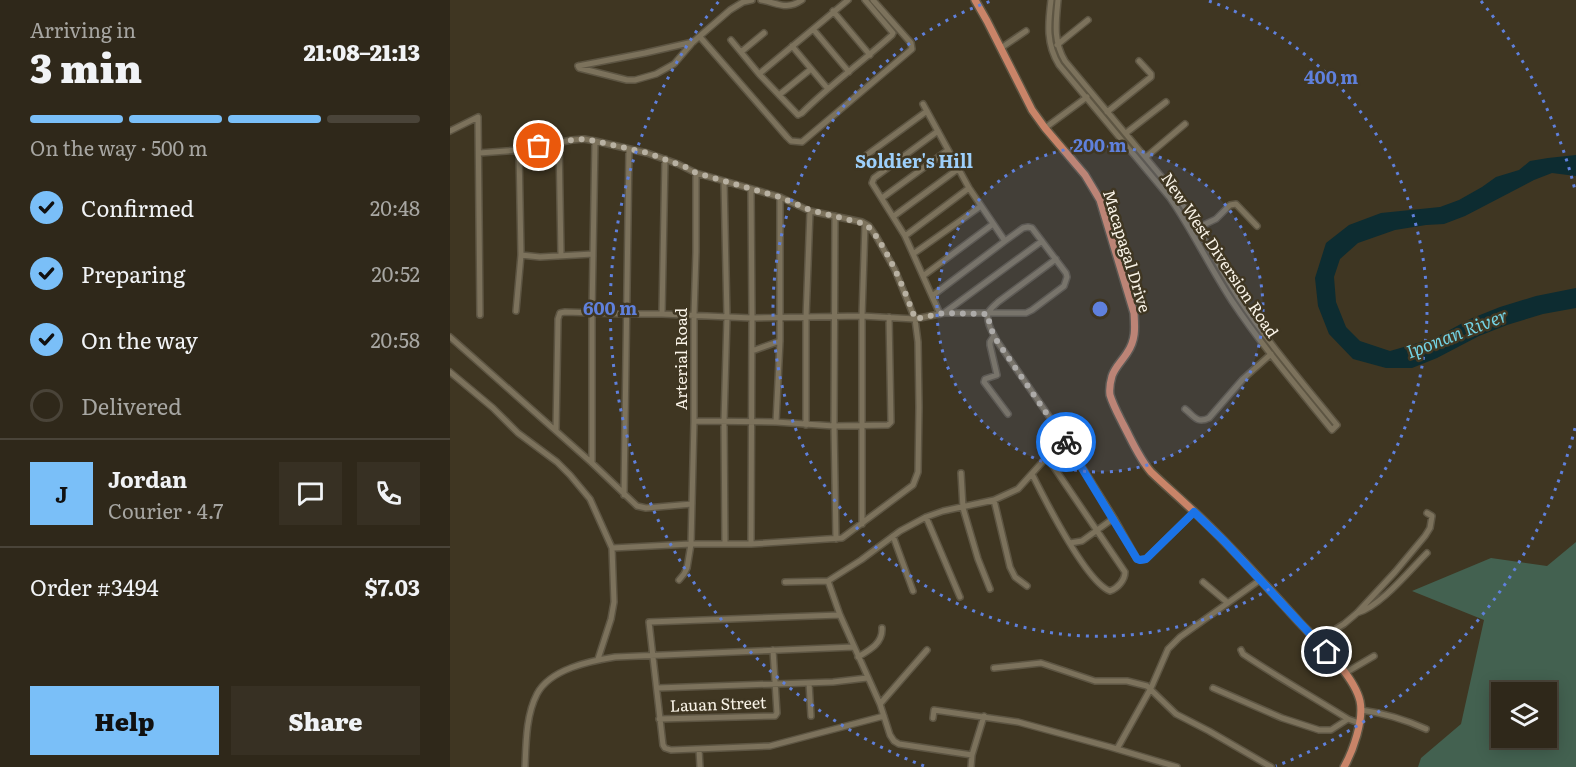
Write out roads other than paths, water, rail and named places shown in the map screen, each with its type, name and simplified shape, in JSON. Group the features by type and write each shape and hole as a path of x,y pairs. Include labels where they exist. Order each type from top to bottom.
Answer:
{"main road":[{"name":"Macapagal Drive","path":"975,0 1032,110 1085,175 1100,200 1134,313 1133,342 1116,368 1109,385 1114,406 1144,465 1224,541 1345,673 1357,692 1361,710 1349,757 1344,767"}],"street":[{"path":"693,42 578,66 627,80 645,78 674,64 693,42 730,10 742,2 752,0"},
{"path":"761,0 782,7 802,0"},
{"path":"759,74 848,0"},
{"path":"731,40 798,115 893,33 865,0"},
{"path":"700,37 786,137 791,141 802,142 912,49 911,43 873,0"},
{"name":"New West Diversion Road","path":"1050,0 1048,30 1051,49 1059,65 1170,198 1232,300 1271,354 1332,430 1337,425 1252,317 1176,194 1065,61 1057,45"},
{"path":"1057,45 1055,29 1058,0"},
{"path":"833,11 870,55"},
{"path":"1057,45 1088,20"},
{"path":"813,29 849,72"},
{"path":"1001,48 1026,31"},
{"path":"741,52 764,33"},
{"path":"792,46 828,88"},
{"path":"1107,112 1151,77 1139,61"},
{"path":"779,95 811,69"},
{"path":"1045,128 1091,93"},
{"path":"1126,134 1166,102"},
{"path":"923,104 969,188 1005,241"},
{"path":"864,157 927,111"},
{"path":"450,131 478,117 480,315"},
{"path":"1146,157 1185,124"},
{"path":"938,131 874,178 872,183 894,216 942,314"},
{"path":"479,153 519,150 585,139 665,159 696,173 780,197 810,210 865,224 876,236 895,270 915,319 918,342 919,407 916,480 913,485 862,524 842,538 836,539 612,548"},
{"path":"592,463 595,141"},
{"path":"559,142 561,255"},
{"path":"624,495 629,149"},
{"path":"516,310 521,255 519,150"},
{"path":"882,198 948,150"},
{"path":"662,314 665,159"},
{"path":"894,216 958,169"},
{"name":"Arterial Road","path":"679,580 687,568 691,544 696,173"},
{"path":"724,181 727,317 724,422 725,544"},
{"path":"904,236 969,188"},
{"path":"751,189 752,544"},
{"path":"776,423 780,340 780,197"},
{"path":"1197,228 1216,219 1230,206 1236,204 1257,226"},
{"path":"913,254 981,206"},
{"path":"806,425 806,318 810,210"},
{"path":"835,216 836,539"},
{"path":"862,524 862,316 865,224"},
{"path":"923,276 993,224"},
{"path":"556,430 560,313 752,318 862,316 915,319 942,314 1029,312 1064,286 1067,277 1032,228 1028,227 1023,228 932,296"},
{"path":"942,314 1042,241"},
{"path":"521,255 540,257 593,254"},
{"path":"1056,259 998,302 988,314 994,336 1064,438 1135,556 1143,560 1194,512"},
{"path":"694,421 834,426 888,425 891,422 889,317"},
{"path":"994,336 990,345 997,375 984,382 1008,414"},
{"path":"450,337 556,430 633,504 640,507 692,504"},
{"path":"752,351 780,340"},
{"path":"1185,409 1197,420 1202,421 1209,418 1243,379 1271,354"},
{"path":"450,372 493,408 518,433 557,462 590,499 612,548 614,602 598,659"},
{"path":"785,582 828,581 893,536 926,517 994,500 1018,489 1064,438"},
{"path":"1032,474 1070,543 1090,572 1104,589 1114,590 1122,582 1125,572 1047,457"},
{"path":"961,473 963,508 978,559 990,589"},
{"path":"994,500 1010,567 1015,577 1027,586"},
{"path":"1317,641 1357,613 1395,572 1430,528 1432,518 1431,514 1427,513"},
{"path":"926,517 960,597"},
{"path":"1070,543 1082,541 1114,518"},
{"path":"893,536 914,591"},
{"path":"1357,613 1376,604 1427,553"},
{"path":"1118,749 1151,688 1168,649 1180,637 1260,580"},
{"path":"828,581 840,615 880,704 890,735 896,743 972,755"},
{"path":"1203,582 1228,603"},
{"path":"840,615 649,622 659,719 665,748 670,750 770,746 884,716"},
{"path":"858,657 878,643 882,638 882,628"},
{"path":"525,767 529,718 538,692 556,676 576,666 598,659 615,657 854,647"},
{"path":"773,650 776,684"},
{"path":"880,704 927,650"},
{"path":"1241,650 1243,654 1274,675 1348,719 1359,723"},
{"path":"1345,673 1374,656"},
{"path":"994,668 1041,663 1095,681 1138,683 1151,688 1176,714 1271,767"},
{"path":"657,688 808,683 867,678"},
{"path":"808,683 811,716"},
{"name":"Lauan Street","path":"659,719 772,717 777,713 776,684"},
{"path":"1214,688 1282,718 1319,730 1331,730 1348,719"},
{"path":"933,718 934,710 1018,722 1178,767"},
{"path":"1361,710 1395,718 1426,729"},
{"path":"971,767 972,755 984,716"},
{"path":"699,749 700,767"},
{"path":"1157,767 1159,760"}],"water":[{"name":"Iponan River","path":"1576,155 1576,176 1552,173 1444,224 1395,230 1358,243 1340,259 1334,277 1336,302 1346,327 1360,341 1390,351 1435,338 1470,319 1536,296 1576,288 1576,308 1543,314 1507,325 1412,368 1386,368 1353,359 1329,334 1318,306 1315,278 1326,243 1349,225 1381,213 1440,207 1459,200 1496,177 1519,170 1530,161"}],"district":[{"name":"Soldier's Hill","path":"914,162"}]}
